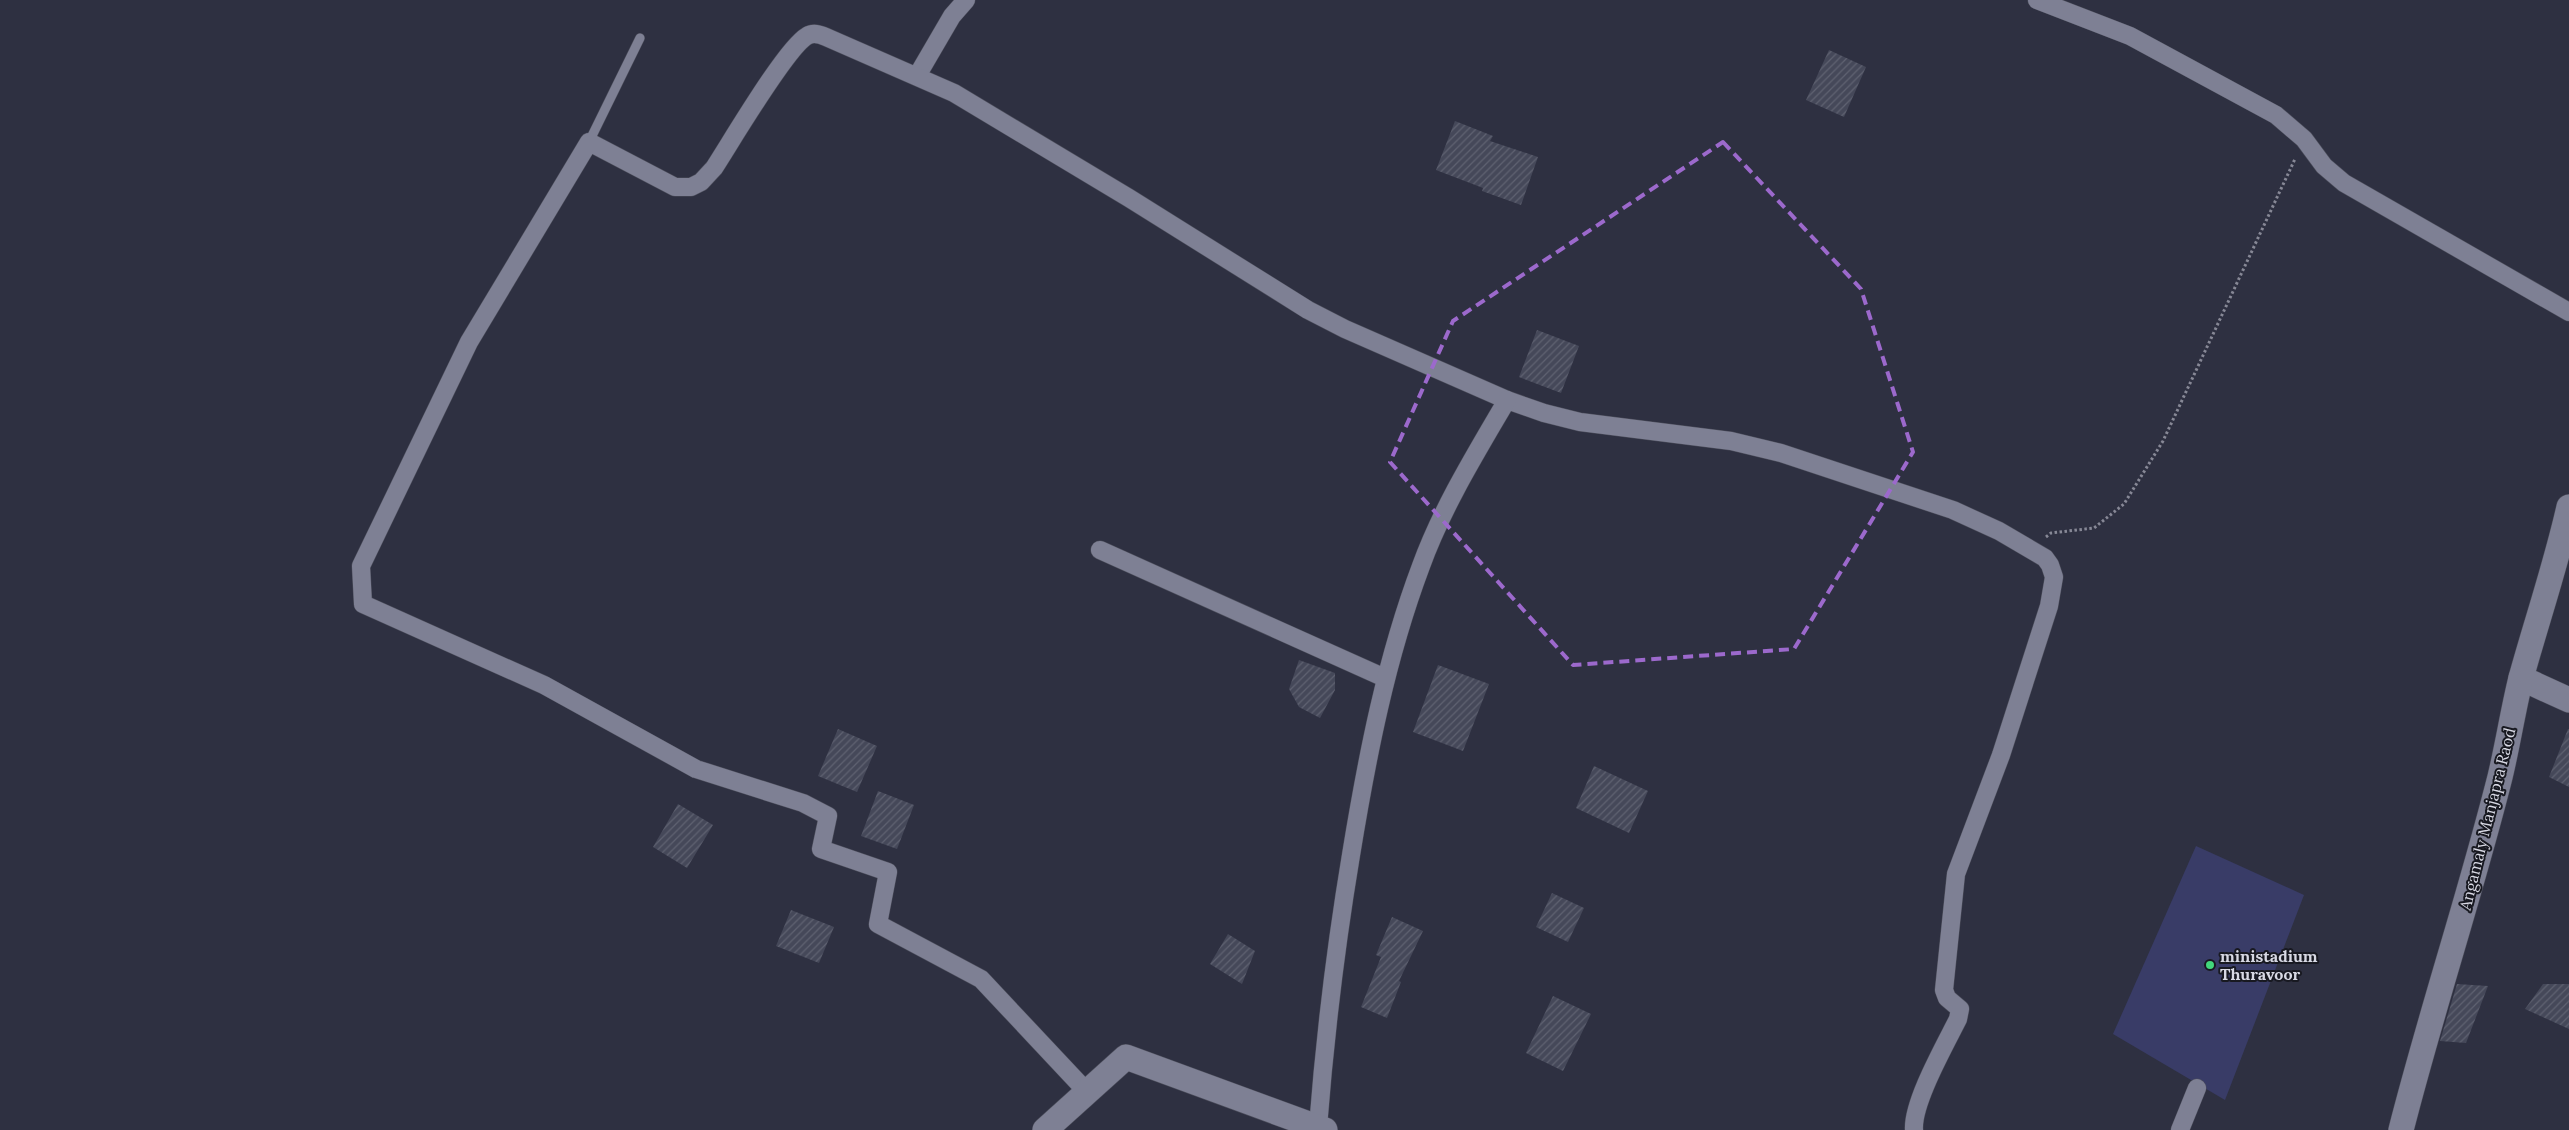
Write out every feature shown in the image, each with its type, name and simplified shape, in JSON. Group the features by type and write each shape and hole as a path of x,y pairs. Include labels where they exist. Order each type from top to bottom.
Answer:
{"main road":[{"name":"Angamaly Manjapra Raod","path":"2401,1130 2423,1044 2466,903 2500,776 2521,678 2558,555 2569,507"},
{"path":"2521,678 2569,700"},
{"path":"1045,1130 1126,1057 1321,1129"}],"street":[{"path":"917,76 952,16 966,0"},
{"path":"2037,0 2130,36 2153,47 2199,75 2276,115 2304,139 2324,166 2351,188 2569,312"},
{"path":"1088,1092 981,979 878,924 888,872 821,849 828,816 803,803 696,769 544,685 363,604 361,566 469,342 589,142 675,187 691,188 701,182 714,168 788,57 808,35 818,34 954,93 1121,193 1308,310 1345,329 1507,400 1563,418 1731,441 1809,461 1953,510 1999,531 2045,558 2050,564 2054,577 2041,634 2001,755 1956,874 1944,990 1947,998 1960,1009 1958,1019 1913,1120 1914,1130"},
{"path":"1321,1129 1324,1050 1343,903 1365,768 1386,678 1421,566 1470,464 1507,400"},
{"path":"1100,550 1386,678"},
{"path":"2180,1130 2197,1088"}],"lane":[{"path":"589,142 640,38"}],"path":[{"path":"2044,538 2051,533 2094,528 2124,504 2163,441 2304,139"}],"highlighted area":[{"path":"1723,142 1861,289 1913,452 1794,649 1573,665 1390,462 1453,321"}],"shaded area":[{"name":"ministadium Thuravoor","path":"2196,846 2304,895 2225,1100 2113,1034"}],"building":[{"path":"1829,50 1866,67 1844,117 1806,100"},
{"path":"1455,121 1493,136 1490,141 1538,157 1521,205 1482,191 1483,188 1436,170"},
{"path":"1537,330 1579,346 1561,393 1519,377"},
{"path":"1299,660 1335,673 1335,690 1320,718 1299,707 1289,689"},
{"path":"1438,665 1489,684 1463,751 1413,732"},
{"path":"838,729 877,746 857,792 818,776"},
{"path":"2569,729 2569,787 2549,777"},
{"path":"1594,766 1648,791 1629,833 1576,808"},
{"path":"878,791 914,805 897,849 861,836"},
{"path":"678,804 713,825 687,868 653,847"},
{"path":"1552,893 1584,908 1568,942 1536,927"},
{"path":"791,910 834,927 819,963 776,946"},
{"path":"1392,917 1423,931 1399,981 1401,982 1387,1018 1361,1007 1381,957 1376,955"},
{"path":"1228,934 1255,951 1242,984 1210,964"},
{"path":"2457,984 2488,986 2466,1043 2440,1041"},
{"path":"2543,984 2569,984 2569,1029 2525,1009"},
{"path":"1553,996 1591,1014 1563,1071 1526,1053"}],"place":[{"name":"ministadium Thuravoor","path":"2210,965"}]}
